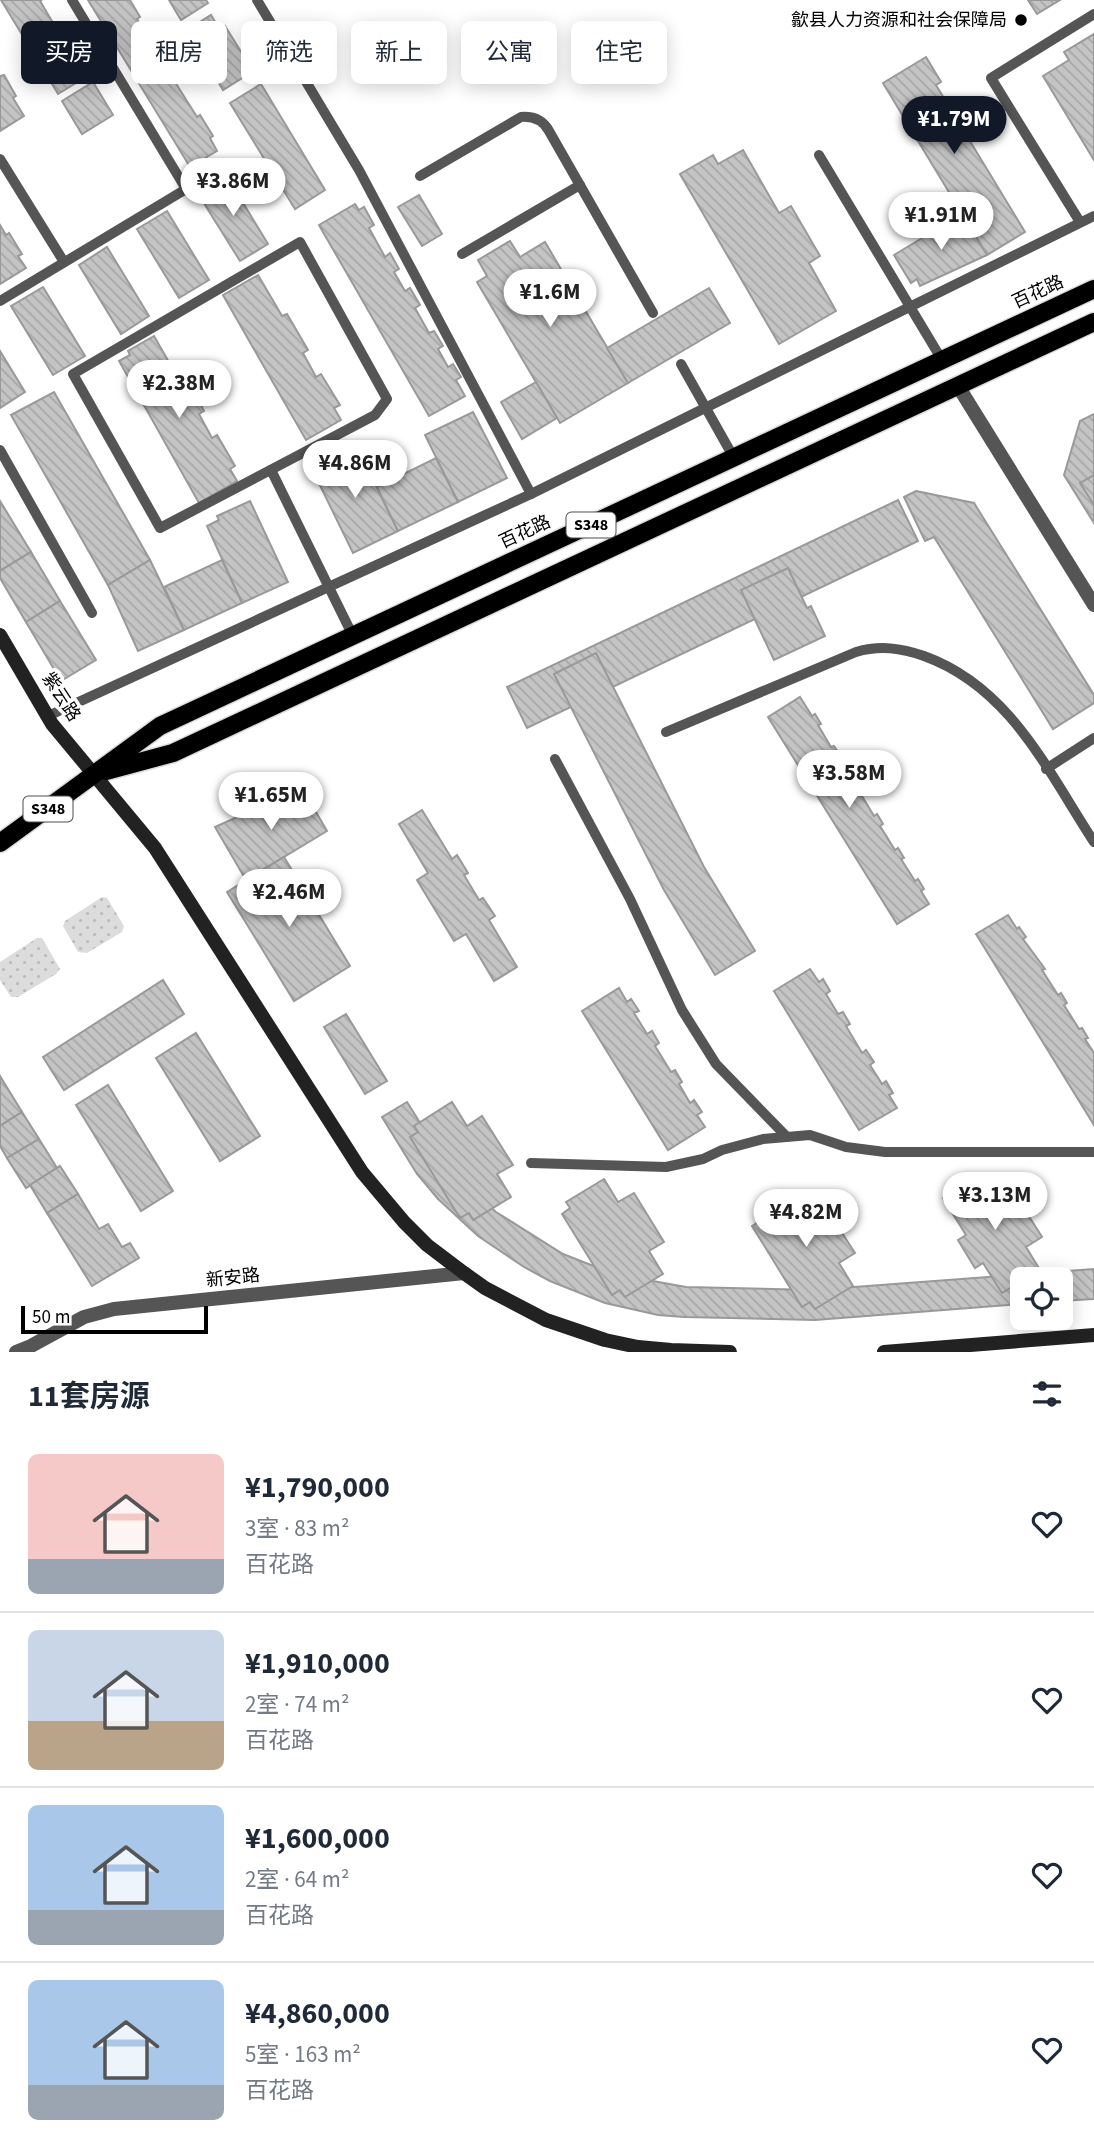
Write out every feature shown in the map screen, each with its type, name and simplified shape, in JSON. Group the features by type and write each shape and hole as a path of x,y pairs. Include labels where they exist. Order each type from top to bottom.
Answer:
{"main road":[{"name":"百花路","path":"0,843 160,726 1094,289"},
{"name":"百花路","path":"96,774 173,753 1094,322"}],"street":[{"path":"958,386 1094,605"},
{"name":"紫云路","path":"0,635 48,716 155,848 362,1172 427,1245 464,1273 528,1311 573,1331 605,1340 671,1350 730,1352"},
{"name":"新安路","path":"16,1352 33,1349 84,1317 114,1309 464,1273"},
{"path":"884,1352 1094,1335"}],"lane":[{"path":"72,0 186,189"},
{"path":"257,0 359,170 531,494"},
{"path":"1080,222 991,78 1094,14"},
{"path":"420,176 521,117 528,116 546,125 653,313"},
{"path":"818,155 942,360"},
{"path":"0,159 64,262"},
{"path":"0,301 226,165"},
{"path":"462,254 580,185"},
{"path":"48,716 531,494 1094,216"},
{"path":"300,242 387,399 375,415 271,470 160,528 73,374 300,242"},
{"path":"681,364 734,458"},
{"path":"0,450 92,613"},
{"path":"271,470 353,636"},
{"path":"666,732 856,652 882,647 906,650 936,660 978,684 1015,720 1094,842"},
{"path":"1046,769 1094,738"},
{"path":"555,759 630,899 682,1010 716,1064 786,1136"},
{"path":"531,1163 666,1167 703,1159 742,1144 786,1136 810,1135 846,1147 885,1152 1094,1152"}],"shaded area":[{"path":"102,897 107,898 124,926 122,932 87,953 78,952 63,926 65,921"},
{"path":"37,938 42,938 60,969 18,997 11,997 0,980 0,962"}],"building":[{"path":"1,0 42,0 40,1 52,21 21,21 21,33"},
{"path":"88,0 130,0 140,17 138,21 131,21 131,70 117,47 117,21 101,21"},
{"path":"169,0 206,0 208,3 181,20"},
{"path":"1028,0 1060,0 1037,14"},
{"path":"211,15 215,21 201,21"},
{"path":"227,29 241,52 241,79 223,90 219,84 227,84"},
{"path":"1094,34 1094,160 1043,76 1069,60 1064,52"},
{"path":"926,57 941,82 936,85 1025,232 987,255 883,83"},
{"path":"4,75 24,116 0,131 0,76"},
{"path":"52,84 74,84 58,94"},
{"path":"94,84 113,115 82,134 62,101"},
{"path":"139,84 176,84 197,117 200,115 213,136 210,138 217,151 190,167"},
{"path":"261,84 325,190 295,209 230,103"},
{"path":"743,150 779,213 791,206 820,256 809,263 836,311 779,344 680,174 713,155 718,164"},
{"path":"226,175 268,244 240,261 197,192"},
{"path":"419,195 442,234 422,246 398,207"},
{"path":"355,204 359,210 364,207 374,225 369,228 385,257 390,253 399,269 394,272 405,291 410,288 420,305 415,308 429,333 434,331 443,346 438,349 448,367 453,364 461,377 456,380 465,396 429,416 319,225"},
{"path":"167,211 209,280 179,298 137,229"},
{"path":"962,214 987,255 920,286 917,279 911,283 894,255"},
{"path":"0,225 6,235 9,233 22,254 18,256 26,268 0,284"},
{"path":"510,241 520,257 545,242 628,383 560,423 477,282 487,276 478,260"},
{"path":"107,247 149,316 121,334 79,265"},
{"path":"258,275 282,316 287,314 308,350 303,353 316,377 321,374 340,405 334,408 341,420 306,440 223,295"},
{"path":"43,287 85,356 53,375 11,306"},
{"path":"709,288 730,323 628,383 607,348"},
{"path":"154,336 178,378 183,374 204,411 199,414 212,438 217,435 235,466 230,469 237,481 199,503 119,361 130,355 128,351"},
{"path":"0,351 25,392 0,408"},
{"path":"536,382 557,418 522,439 501,402"},
{"path":"54,392 150,560 108,585 11,415"},
{"path":"473,412 507,478 458,502 425,435"},
{"path":"1094,414 1094,523 1064,475 1080,421"},
{"path":"357,447 398,531 353,553 312,469"},
{"path":"436,458 458,502 398,531 377,487"},
{"path":"1094,475 1094,505 1080,483"},
{"path":"916,491 974,503 1094,695 1094,703 1053,729 934,537 925,541 904,497"},
{"path":"898,500 918,541 527,728 507,687"},
{"path":"0,501 31,552 0,571"},
{"path":"250,501 288,582 242,603 207,526 219,520 217,516"},
{"path":"31,552 60,601 26,622 0,578 0,571"},
{"path":"150,560 184,630 138,651 108,585"},
{"path":"222,560 242,603 184,630 164,587"},
{"path":"788,568 807,608 811,606 825,636 774,660 741,590"},
{"path":"60,601 96,660 61,681 26,622"},
{"path":"596,653 704,867 755,951 715,975 664,890 554,674"},
{"path":"800,697 812,716 815,714 831,747 834,746 853,781 856,779 862,789 859,791 874,816 877,814 883,824 880,826 895,850 898,848 904,858 901,859 915,881 918,879 924,889 921,891 929,904 897,924 768,717"},
{"path":"302,788 327,831 246,880 215,827"},
{"path":"422,810 452,859 457,855 468,873 464,875 479,900 483,898 495,916 489,920 517,967 494,981 466,934 454,941 417,880 428,873 399,824"},
{"path":"284,857 350,966 294,1001 227,892"},
{"path":"1008,915 1026,937 1023,939 1045,969 1042,970 1058,995 1061,993 1067,1003 1064,1005 1088,1038 1085,1039 1094,1053 1094,1125 976,934"},
{"path":"810,969 819,982 823,979 830,991 826,994 838,1014 843,1012 850,1024 846,1026 862,1053 866,1050 874,1062 870,1065 882,1084 886,1081 893,1093 889,1095 897,1108 859,1130 774,991"},
{"path":"163,980 184,1014 64,1090 43,1057"},
{"path":"619,988 627,1002 631,999 639,1011 634,1013 647,1034 652,1031 659,1043 655,1046 671,1072 675,1070 682,1082 679,1084 690,1103 694,1100 702,1112 697,1115 705,1127 668,1150 582,1011"},
{"path":"346,1014 387,1081 365,1094 324,1027"},
{"path":"196,1033 260,1136 220,1161 156,1058"},
{"path":"0,1076 22,1112 0,1126"},
{"path":"108,1085 173,1191 141,1211 76,1105"},
{"path":"407,1102 441,1156 460,1179 496,1212 563,1254 614,1274 686,1287 814,1290 1010,1275 1010,1305 815,1320 658,1315 605,1303 550,1281 478,1236 438,1199 417,1174 382,1117"},
{"path":"452,1102 467,1126 482,1116 513,1165 497,1174 511,1197 473,1220 469,1213 460,1218 410,1137 418,1132 414,1126"},
{"path":"22,1112 39,1139 7,1158 0,1146 0,1126"},
{"path":"39,1139 57,1168 26,1188 7,1158"},
{"path":"60,1166 78,1194 47,1213 30,1185"},
{"path":"981,1174 996,1198 1011,1188 1042,1237 1026,1247 1038,1267 1010,1267 1010,1288 1002,1293 983,1263 975,1268 958,1240 966,1235 943,1198"},
{"path":"604,1179 618,1202 634,1193 664,1242 649,1251 663,1274 625,1297 620,1290 612,1295 562,1214 570,1208 566,1202"},
{"path":"794,1191 808,1214 824,1205 855,1253 839,1263 853,1286 815,1309 810,1302 802,1307 752,1226 760,1221 756,1214"},
{"path":"78,1194 99,1229 108,1224 122,1247 130,1243 139,1258 92,1286 47,1213"},
{"path":"1094,1269 1094,1299 1073,1300 1073,1271"}],"place":[{"name":"歙县人力资源和社会保障局","path":"1021,20"}]}
